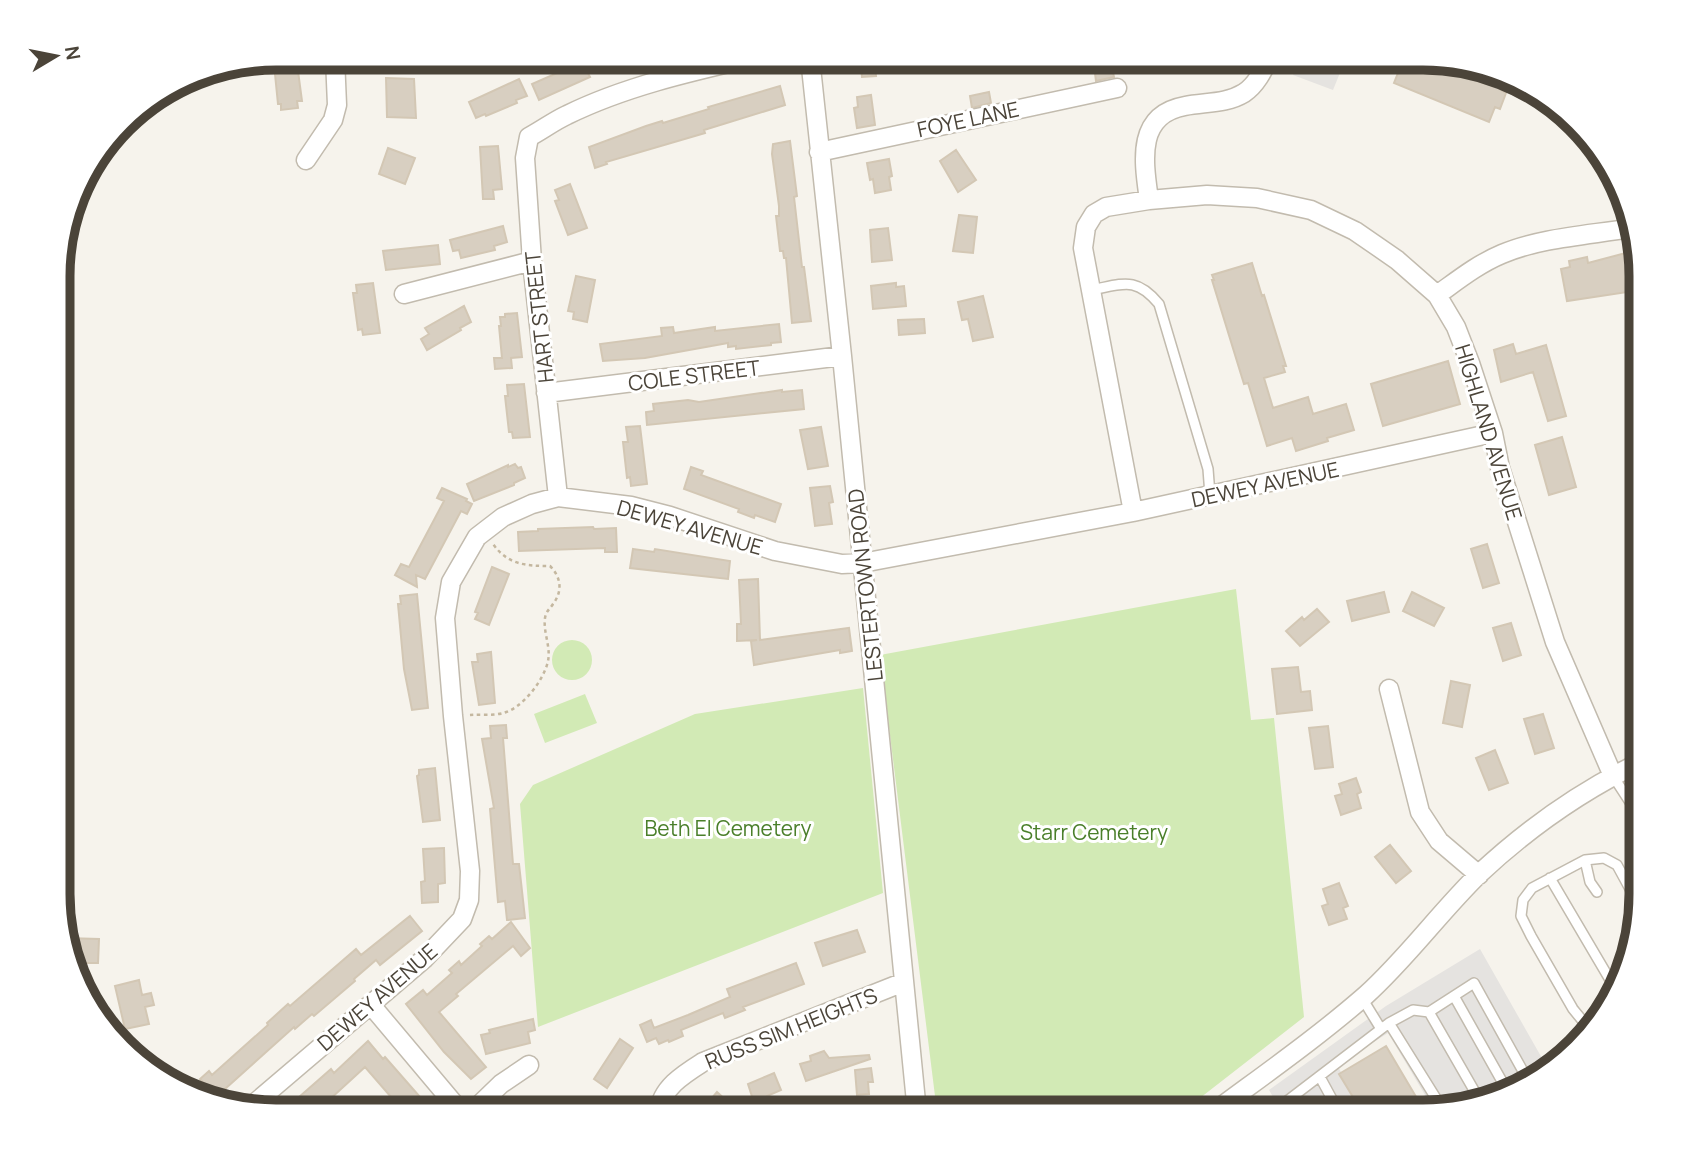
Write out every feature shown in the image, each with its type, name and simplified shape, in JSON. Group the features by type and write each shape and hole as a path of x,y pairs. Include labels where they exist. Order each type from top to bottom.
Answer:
{"street":[{"path":"306,160 333,120 337,105 336,70"},
{"name":"HART STREET","path":"558,496 532,261 525,158 529,137 567,115 608,98 699,70"},
{"name":"LESTERTOWN ROAD","path":"811,70 916,1100"},
{"path":"1149,200 1143,160 1146,137 1159,118 1182,106 1224,102 1245,93 1263,70"},
{"name":"FOYE LANE","path":"819,152 1117,88"},
{"name":"HIGHLAND AVENUE","path":"1133,512 1083,248 1086,227 1094,214 1106,207 1149,200 1206,195 1257,198 1311,210 1355,231 1397,260 1437,295 1456,327 1493,433 1500,468 1555,642 1613,776"},
{"path":"1437,295 1468,273 1503,254 1540,243 1623,229"},
{"path":"404,294 532,261"},
{"name":"COLE STREET","path":"546,393 842,356"},
{"name":"DEWEY AVENUE","path":"259,1099 424,959 463,919 469,900 470,871 445,618 451,582 477,537 503,517 558,496 631,506 775,551 842,564 1133,512 1493,433"},
{"path":"1389,689 1420,812 1439,841 1479,874"},
{"path":"1230,1100 1362,998 1479,874 1508,849 1561,810 1629,768"},
{"name":"RUSS SIM HEIGHTS","path":"661,1100 667,1090 682,1076 703,1062 904,982"},
{"path":"371,1005 451,1100"},
{"path":"484,1100 501,1084 529,1065"}],"lane":[{"path":"1091,290 1127,283 1146,288 1159,304 1208,469 1210,496"},
{"path":"1613,776 1629,801"},
{"path":"1584,1021 1559,986 1521,916 1522,900 1532,888 1585,860 1604,858 1617,865 1629,887"},
{"path":"1585,860 1590,882 1597,892"},
{"path":"1550,878 1610,980"},
{"path":"1288,1100 1385,1026 1413,1010 1430,1012 1475,983 1524,1073"},
{"path":"1454,996 1503,1083"},
{"path":"1362,998 1436,1099"},
{"path":"1430,1012 1476,1093"},
{"path":"1320,1077 1332,1100"}],"path":[{"path":"453,716 502,714 514,709 538,683 548,662 544,620 557,597 560,580 557,573 550,566 523,566 502,556 486,530"}],"green space":[{"name":"Starr Cemetery","path":"1236,589 1251,720 1274,718 1304,1017 1197,1100 936,1100 880,655"},
{"path":"572,640 586,646 592,660 586,674 572,680 558,674 552,660 558,646"},
{"name":"Beth El Cemetery","path":"863,688 883,893 538,1027 520,804 533,785 695,714"},
{"path":"585,694 597,723 545,743 534,714"}],"shaded area":[{"path":"1295,70 1341,70 1333,90 1293,75"},
{"path":"1480,949 1543,1060 1514,1079 1476,1093 1428,1100 1388,1033 1337,1065 1357,1100 1275,1100 1269,1090 1386,1006"}],"building":[{"path":"280,70 298,71 302,101 297,101 298,108 281,110 275,74 280,73"},
{"path":"564,70 586,70 590,77 539,100 532,84"},
{"path":"861,70 875,70 876,76 862,77"},
{"path":"1095,70 1113,70 1114,77 1096,81"},
{"path":"1399,70 1436,70 1489,81 1503,87 1501,90 1506,93 1500,109 1495,107 1489,122 1394,83"},
{"path":"386,78 414,79 416,118 387,117"},
{"path":"519,79 527,96 516,100 517,103 476,118 469,102"},
{"path":"780,86 785,105 704,130 705,133 606,162 607,164 595,168 589,147 646,126"},
{"path":"989,92 991,103 972,108 970,96"},
{"path":"871,95 875,125 857,128 854,108 858,107 857,97"},
{"path":"790,141 802,267 811,321 792,323 786,258 783,251 780,251 776,216 779,216 779,206 772,154 773,144"},
{"path":"498,146 502,189 493,190 494,199 483,199 480,147"},
{"path":"388,148 415,158 405,184 379,174"},
{"path":"956,150 976,180 958,192 940,161"},
{"path":"889,159 891,190 875,193 867,163"},
{"path":"570,184 587,228 568,235 555,201 559,200 555,190"},
{"path":"959,215 977,217 973,253 953,251"},
{"path":"503,226 507,242 494,246 495,250 461,258 459,250 453,251 450,240"},
{"path":"888,228 892,260 872,262 870,230"},
{"path":"438,245 440,264 386,270 383,251"},
{"path":"1627,253 1629,292 1567,301 1561,269 1570,267 1569,261 1587,257 1588,263"},
{"path":"1252,263 1286,366 1283,366 1285,372 1264,378 1273,408 1308,397 1313,414 1346,404 1354,430 1296,451 1292,438 1267,446 1248,383 1244,384 1212,280 1212,275"},
{"path":"576,276 595,280 587,322 573,319 574,312 568,311"},
{"path":"373,283 380,333 363,335 362,329 358,330 353,293 357,293 356,285"},
{"path":"896,283 896,287 904,286 906,306 873,309 871,286"},
{"path":"983,296 993,337 973,341 968,319 962,320 958,302"},
{"path":"464,306 471,322 427,350 421,339 429,334 425,328"},
{"path":"517,313 522,357 511,358 512,368 495,369 494,358 502,358 500,317"},
{"path":"924,319 925,333 899,335 898,320"},
{"path":"779,324 781,342 736,349 736,346 728,347 728,343 645,358 603,361 600,344 662,336 661,328 673,327 674,333 715,327 715,331"},
{"path":"1513,344 1516,354 1546,345 1566,416 1548,421 1533,372 1501,382 1494,350"},
{"path":"1448,361 1460,404 1383,426 1371,384"},
{"path":"524,384 530,437 513,438 512,432 509,432 505,396 508,396 507,385"},
{"path":"782,390 802,390 804,409 647,425 646,412 654,411 653,404 688,400 699,402"},
{"path":"640,426 647,484 631,486 630,477 627,478 623,442 628,442 626,427"},
{"path":"821,427 828,466 808,469 800,430"},
{"path":"1562,437 1576,487 1549,495 1535,445"},
{"path":"515,464 518,468 521,467 525,478 474,501 467,484"},
{"path":"691,467 703,471 701,475 781,504 775,522 755,515 754,518 738,512 739,509 684,489"},
{"path":"830,486 833,502 829,503 832,524 815,526 810,488"},
{"path":"442,488 472,504 467,514 461,511 425,579 416,575 417,587 395,575 401,564 409,567 444,501 437,498"},
{"path":"616,528 617,552 605,552 605,548 519,551 518,532"},
{"path":"1487,544 1499,583 1483,588 1471,549"},
{"path":"633,549 654,552 655,549 730,561 728,579 630,568"},
{"path":"492,567 509,574 489,625 475,619 478,613 475,612"},
{"path":"758,579 760,640 849,628 852,651 840,653 840,650 754,665 751,641 757,640 737,641 737,624 741,624 739,580"},
{"path":"1384,592 1389,612 1352,621 1347,601"},
{"path":"1412,592 1444,608 1434,626 1403,611"},
{"path":"417,594 428,708 412,710 404,669 398,604 401,604 400,596"},
{"path":"1317,609 1329,622 1300,646 1286,631 1302,617 1304,620"},
{"path":"1511,623 1521,655 1503,661 1493,628"},
{"path":"491,652 495,703 479,705 472,662 478,662 477,654"},
{"path":"1298,667 1301,692 1310,691 1312,710 1277,714 1272,669"},
{"path":"1451,681 1470,685 1462,727 1443,723"},
{"path":"1543,714 1554,748 1535,754 1524,719"},
{"path":"506,725 507,738 503,738 513,864 519,864 525,918 507,920 505,901 498,902 490,809 494,808 482,739 491,738 490,726"},
{"path":"1328,726 1333,767 1315,769 1309,728"},
{"path":"1495,750 1508,783 1489,790 1476,758"},
{"path":"435,768 440,820 423,822 417,776 419,770"},
{"path":"1356,778 1361,792 1357,794 1361,808 1341,815 1335,796 1342,794 1339,784"},
{"path":"1390,845 1411,871 1396,883 1375,857"},
{"path":"444,848 445,883 438,884 438,902 422,903 421,882 425,881 423,849"},
{"path":"1339,883 1348,906 1343,908 1347,919 1329,925 1322,906 1328,904 1323,889"},
{"path":"410,916 422,931 380,965 376,960 314,1016 312,1014 295,1029 294,1027 221,1092 208,1088 200,1079 209,1071 212,1075 288,1004 290,1006 356,949 361,955"},
{"path":"511,922 530,948 521,956 513,946 456,994 458,996 439,1012 486,1067 471,1079 444,1052 406,1004 423,990 427,995 452,973 449,970 459,961 461,965 489,936 492,939"},
{"path":"857,930 865,952 823,966 815,943"},
{"path":"75,938 99,939 98,963 83,963"},
{"path":"796,963 804,984 743,1007 745,1010 725,1018 723,1013 681,1030 683,1036 669,1042 668,1040 659,1044 656,1038 647,1042 640,1025 651,1020 654,1028 688,1015 730,997 727,989"},
{"path":"139,980 142,995 151,993 154,1005 145,1007 149,1024 125,1029 115,986"},
{"path":"533,1019 535,1030 528,1032 530,1043 486,1054 481,1035 490,1033 489,1030"},
{"path":"620,1039 633,1048 607,1088 594,1079"},
{"path":"368,1041 420,1097 419,1100 394,1100 365,1067 329,1100 296,1100 331,1069 334,1073"},
{"path":"1386,1046 1418,1100 1355,1100 1339,1074"},
{"path":"824,1051 829,1058 869,1055 870,1059 806,1081 800,1064 811,1061 810,1056"},
{"path":"871,1068 873,1082 868,1082 869,1094 857,1095 855,1070"},
{"path":"774,1073 781,1090 767,1096 768,1100 753,1100 748,1084"},
{"path":"717,1092 726,1100 710,1100"}]}
